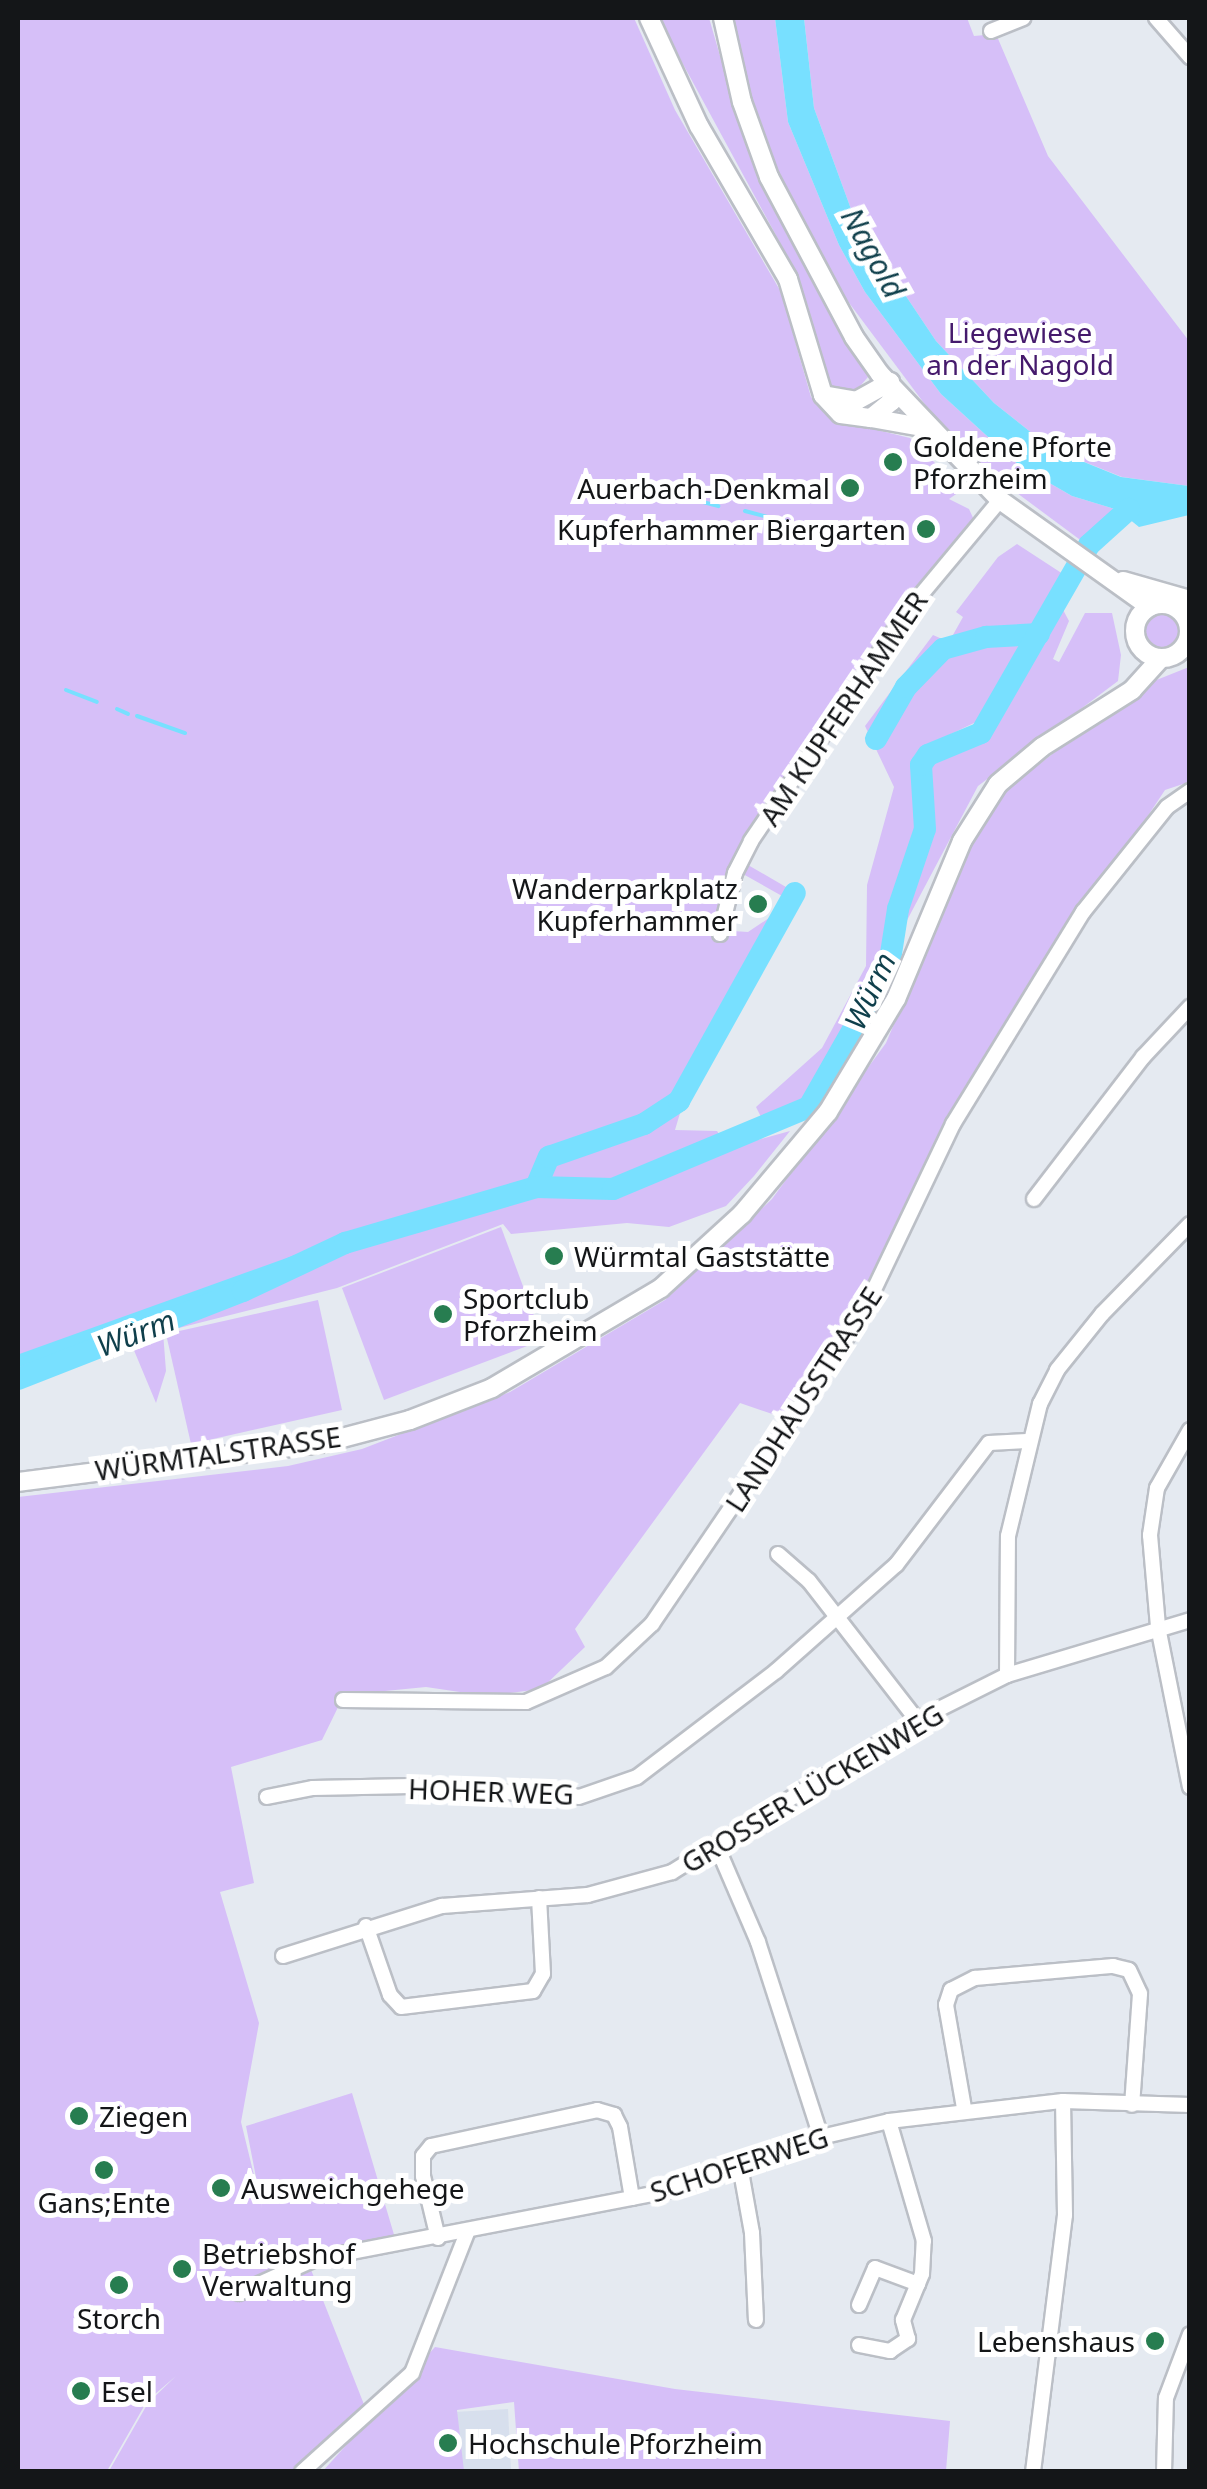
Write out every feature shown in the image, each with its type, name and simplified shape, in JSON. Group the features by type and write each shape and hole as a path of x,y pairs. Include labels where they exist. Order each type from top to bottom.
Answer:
{"main road":[{"path":"649,18 699,126 782,266 823,395 841,414 927,428"},
{"path":"724,18 742,102 769,177 843,313 890,382 927,428 1000,500 1105,575 1144,612"},
{"path":"823,395 856,401 890,382"},
{"path":"871,418 892,401 890,382"},
{"path":"1105,575 1190,600"},
{"path":"1168,605 1188,634 1161,658 1142,650 1135,634 1144,612 1168,605"},
{"name":"WÜRMTALSTRASSE","path":"1102,707 1126,682 1142,650"},
{"name":"WÜRMTALSTRASSE","path":"18,1482 323,1442 410,1420 492,1388 660,1288 742,1214 828,1112 896,999 962,841 998,784 1102,707 1132,690 1161,658"}],"street":[{"path":"991,31 1023,18"},
{"path":"1156,18 1190,57"},
{"name":"AM KUPFERHAMMER","path":"720,934 735,872 751,842 904,614 1000,500"},
{"name":"LANDHAUSSTRASSE","path":"343,1700 526,1702 606,1667 652,1624 861,1317 953,1124 1084,912 1167,806 1190,791"},
{"path":"1034,1200 1143,1057 1190,1007"},
{"path":"1006,1674 1008,1536 1027,1441 1057,1370 1190,1224"},
{"path":"1190,1430 1168,1466 1153,1510 1158,1627 1190,1787"},
{"name":"HOHER WEG","path":"268,1798 313,1788 411,1786 556,1798 614,1786 720,1715 896,1565 989,1443 1027,1441"},
{"path":"778,1554 837,1617 917,1720"},
{"name":"GROSSER LÜCKENWEG","path":"282,1956 366,1926 442,1906 629,1886 718,1849 917,1720 1006,1674 1190,1620"},
{"path":"718,1849 758,1942 820,2137"},
{"path":"366,1926 390,1996 402,2007 533,1991 542,1981 538,1898"},
{"path":"964,2108 946,2005 951,1990 975,1978 1113,1966 1129,1970 1140,1994 1132,2105"},
{"path":"1033,2472 1065,2214 1063,2101"},
{"name":"SCHOFERWEG","path":"239,2293 315,2260 632,2198 820,2137 889,2121 964,2108 1063,2101 1190,2105"},
{"path":"438,2238 423,2176 423,2156 431,2146 598,2110 614,2115 620,2127 632,2198"},
{"path":"860,2345 890,2351 908,2339 903,2320 918,2284 924,2241 889,2121"},
{"path":"740,2166 752,2233 756,2320"},
{"path":"302,2472 412,2373 467,2233"},
{"path":"859,2305 875,2268 918,2284"},
{"path":"1164,2472 1166,2398 1190,2334"}],"shaded area":[{"name":"Hochschule Pforzheim","path":"508,2409 511,2471 370,2472 400,2415"}],"green space":[{"path":"18,18 634,18 675,110 781,292 811,397 836,420 910,438 962,490 949,499 969,509 975,522 761,821 718,930 748,932 778,912 782,896 743,874 748,865 798,894 683,1103 675,1130 717,1131 728,1148 790,1131 754,1176 726,1206 669,1227 627,1223 511,1234 503,1224 337,1288 163,1332 166,1371 156,1403 128,1336 18,1386"},
{"path":"658,18 709,18 744,138 787,235 864,364 868,377 855,392 834,389 825,376 808,306 778,239"},
{"path":"731,18 775,18 788,122 839,245 865,292 941,394 1020,466 1072,496 1118,510 1083,542 959,450 832,280 756,126"},
{"name":"Liegewiese an der Nagold","path":"804,18 967,18 974,36 996,34 1048,156 1189,341 1189,486 1122,477 1052,449 994,403 936,341 855,220 814,108"},
{"path":"1017,544 1063,574 976,722 924,747 914,763 918,838 892,895 886,962 820,1085 801,1105 765,1125 756,1107 822,1048 866,966 867,885 894,787 865,726 933,635 949,642 963,617 956,612 998,557"},
{"path":"1061,606 1069,621 1053,659 1059,662 1085,613 1112,613 1121,655 1118,681 978,786 895,943 926,833 925,763 947,748 969,745 992,727"},
{"path":"1162,613 1175,619 1181,632 1175,645 1162,651 1149,645 1143,632 1149,619"},
{"path":"1189,667 1189,782 1165,790 942,1126 854,1318 784,1418 740,1403 575,1629 585,1647 541,1689 487,1696 426,1687 344,1695 322,1740 231,1767 254,1883 220,1892 259,2023 241,2122 262,2208 246,2126 352,2093 395,2238 306,2257 365,2407 318,2471 109,2471 148,2403 176,2376 147,2401 107,2471 18,2471 18,1497 288,1466 362,1449 510,1392 665,1300 772,1199 886,1043 975,833 1006,789 1144,685"},
{"name":"Sportclub Pforzheim","path":"501,1227 543,1340 384,1400 342,1288"},
{"path":"318,1300 342,1410 191,1444 166,1334"},
{"path":"435,2347 675,2389 950,2421 946,2471 519,2472 514,2402 457,2410 464,2471 322,2472"}],"water":[{"name":"Nagold","path":"775,18 804,18 814,108 855,220 936,341 994,403 1052,449 1121,477 1189,486 1189,515 1139,527 1118,510 1072,496 1020,466 941,394 865,292 839,245 788,122"}],"waterway":[{"path":"673,494 718,506"},
{"name":"Würm","path":"18,1379 243,1291 345,1243 536,1187 613,1189 809,1107 889,966 898,909 925,829 921,765 928,755 981,733 1089,545 1129,509"},
{"path":"745,511 787,522"},
{"name":"Würm","path":"876,739 906,687 943,649 986,637 1039,634"},
{"path":"66,690 97,702"},
{"path":"117,709 128,714"},
{"path":"137,716 185,733"},
{"name":"Würm","path":"536,1187 549,1157 644,1124 679,1101 795,893"},
{"path":"18,1361 345,1243"}],"place":[{"name":"Goldene Pforte Pforzheim","path":"893,462"},
{"name":"Auerbach-Denkmal","path":"850,488"},
{"name":"Kupferhammer Biergarten","path":"926,529"},
{"name":"Wanderparkplatz Kupferhammer","path":"758,904"},
{"name":"Würmtal Gaststätte","path":"554,1256"},
{"name":"Sportclub Pforzheim","path":"443,1314"},
{"name":"Ziegen","path":"79,2116"},
{"name":"Gans;Ente","path":"104,2170"},
{"name":"Ausweichgehege","path":"221,2188"},
{"name":"Betriebshof Verwaltung","path":"182,2269"},
{"name":"Storch","path":"119,2285"},
{"name":"Lebenshaus","path":"1155,2341"},
{"name":"Esel","path":"81,2391"},
{"name":"Hochschule Pforzheim","path":"448,2443"}]}
